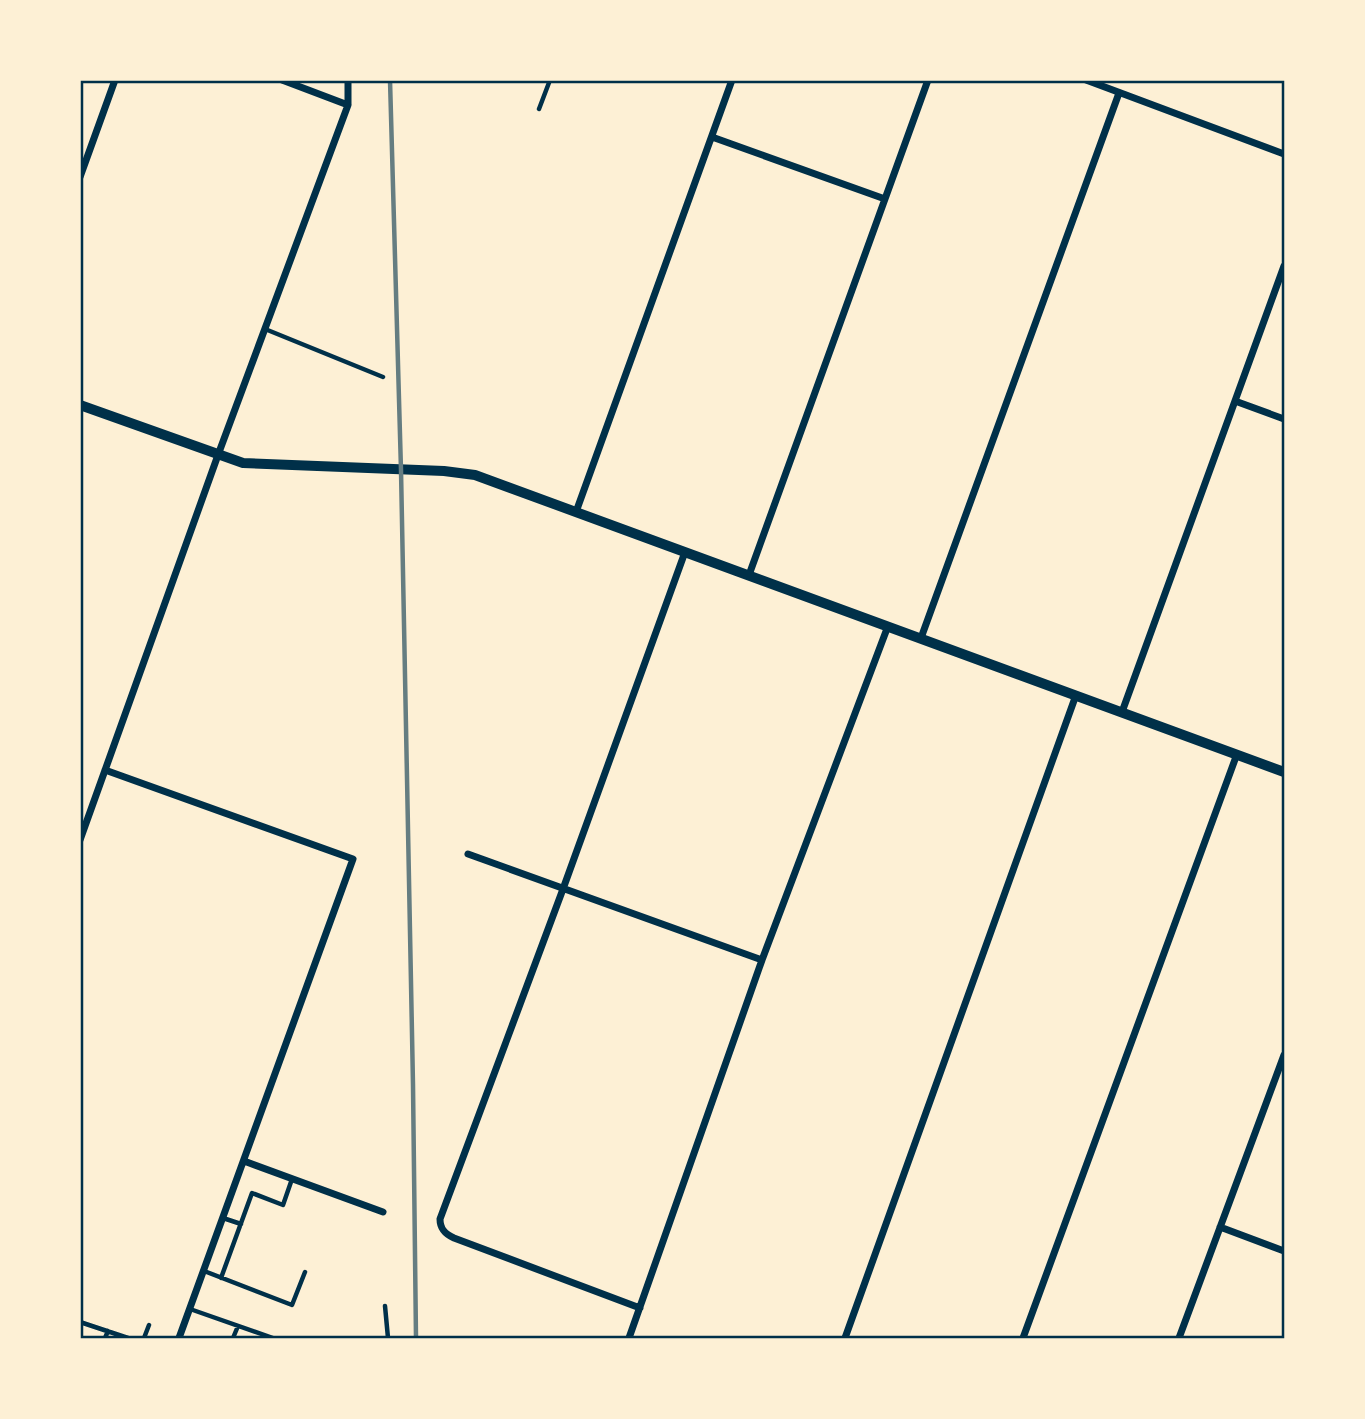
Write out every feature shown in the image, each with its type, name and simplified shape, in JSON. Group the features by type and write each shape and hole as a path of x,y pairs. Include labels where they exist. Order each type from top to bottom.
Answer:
{"street":[{"path":"80,177 115,80"},
{"path":"282,80 348,105"},
{"path":"80,839 348,105 348,80"},
{"path":"576,512 732,80"},
{"path":"749,575 928,80"},
{"path":"1086,80 1284,154"},
{"path":"921,638 1119,93"},
{"path":"712,137 884,199"},
{"path":"1122,712 1284,266"},
{"path":"1235,401 1284,419"},
{"path":"80,405 238,462 462,472 483,478 1284,772"},
{"path":"640,1308 454,1238 446,1234 440,1223 441,1213 563,889 685,552"},
{"path":"629,1339 762,960 888,626"},
{"path":"845,1339 1076,695"},
{"path":"1023,1339 1237,754"},
{"path":"105,770 353,859 179,1339"},
{"path":"468,854 762,960"},
{"path":"1179,1339 1284,1055"},
{"path":"244,1161 383,1212"},
{"path":"1220,1227 1284,1251"}],"lane":[{"path":"539,109 550,80"},
{"path":"265,329 383,377"},
{"path":"221,1278 252,1193 283,1205 292,1179"},
{"path":"223,1218 241,1224"},
{"path":"204,1271 292,1306 305,1272"},
{"path":"385,1306 388,1339"},
{"path":"190,1308 273,1339"},
{"path":"80,1322 128,1339"},
{"path":"144,1339 149,1325"},
{"path":"233,1339 238,1326"},
{"path":"105,1339 108,1331"}],"railway":[{"path":"390,80 401,470 416,1338"}]}
